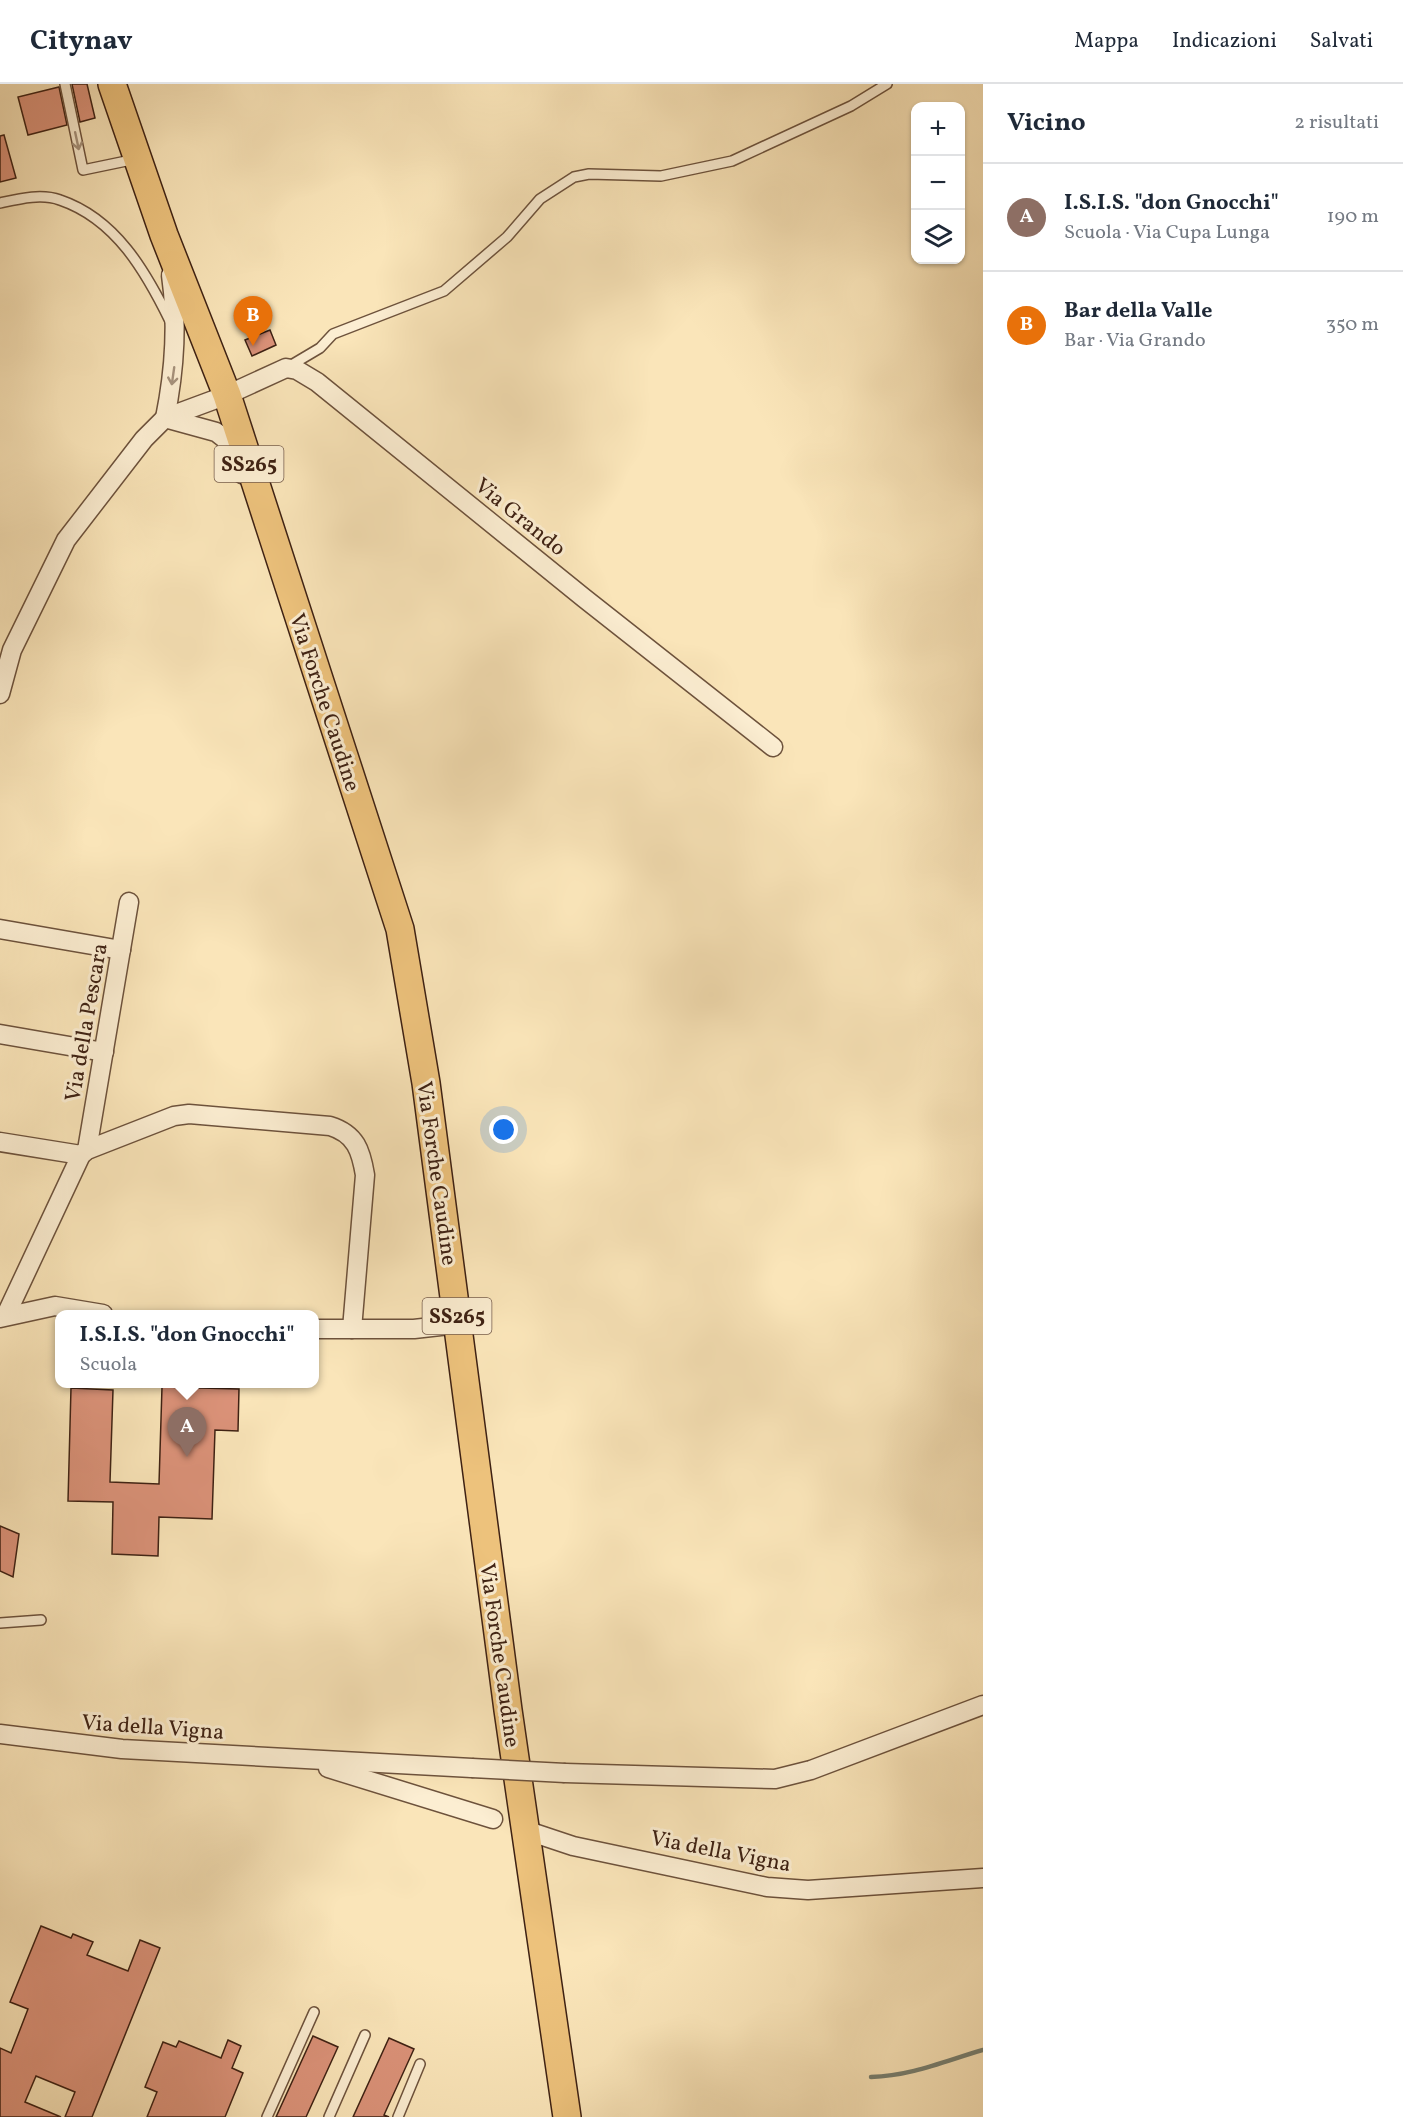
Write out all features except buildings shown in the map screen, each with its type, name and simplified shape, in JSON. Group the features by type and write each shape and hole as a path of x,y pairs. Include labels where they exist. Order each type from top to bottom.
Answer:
{"main road":[{"name":"Via Forche Caudine","path":"112,84 164,235 227,395 400,929 426,1083 525,1830 567,2117"}],"street":[{"path":"164,235 177,334 173,376 165,418"},
{"path":"0,694 12,650 66,540 116,472 144,439 165,418 227,395 286,368"},
{"name":"Via Grando","path":"286,368 297,370 317,382 773,747"},
{"path":"165,418 202,427 225,439 272,532"},
{"name":"Via della Pescara","path":"3,1316 84,1152 104,1052 129,902"},
{"path":"0,929 121,950"},
{"path":"0,1034 104,1052"},
{"path":"0,1142 84,1152 174,1116 189,1114 330,1126 349,1134 361,1150 365,1175 352,1329"},
{"path":"3,1316 55,1306 79,1310"},
{"path":"319,1329 414,1329 458,1324"},
{"name":"Via della Vigna","path":"0,1734 122,1749 303,1761 757,1780 791,1776 811,1770 983,1705"},
{"name":"Via della Vigna","path":"303,1761 493,1819"},
{"name":"Via della Vigna","path":"525,1830 573,1846 767,1887 808,1890 983,1878"}],"lane":[{"path":"65,84 83,170 138,159"},
{"path":"286,368 320,348 333,334 444,291 507,237 540,200 574,177 589,174 661,176 732,161 851,106 887,84"},
{"path":"0,204 27,197 59,199 96,220 125,245 148,276 177,334"},
{"path":"0,1623 41,1620"},
{"path":"267,2117 314,2012"},
{"path":"329,2117 365,2035"},
{"path":"398,2117 420,2064"}],"waterway":[{"path":"871,2077 914,2071 983,2050"}],"place":[{"name":"Bar della Valle","path":"253,346"},
{"name":"I.S.I.S. \"don Gnocchi\"","path":"187,1457"}]}
